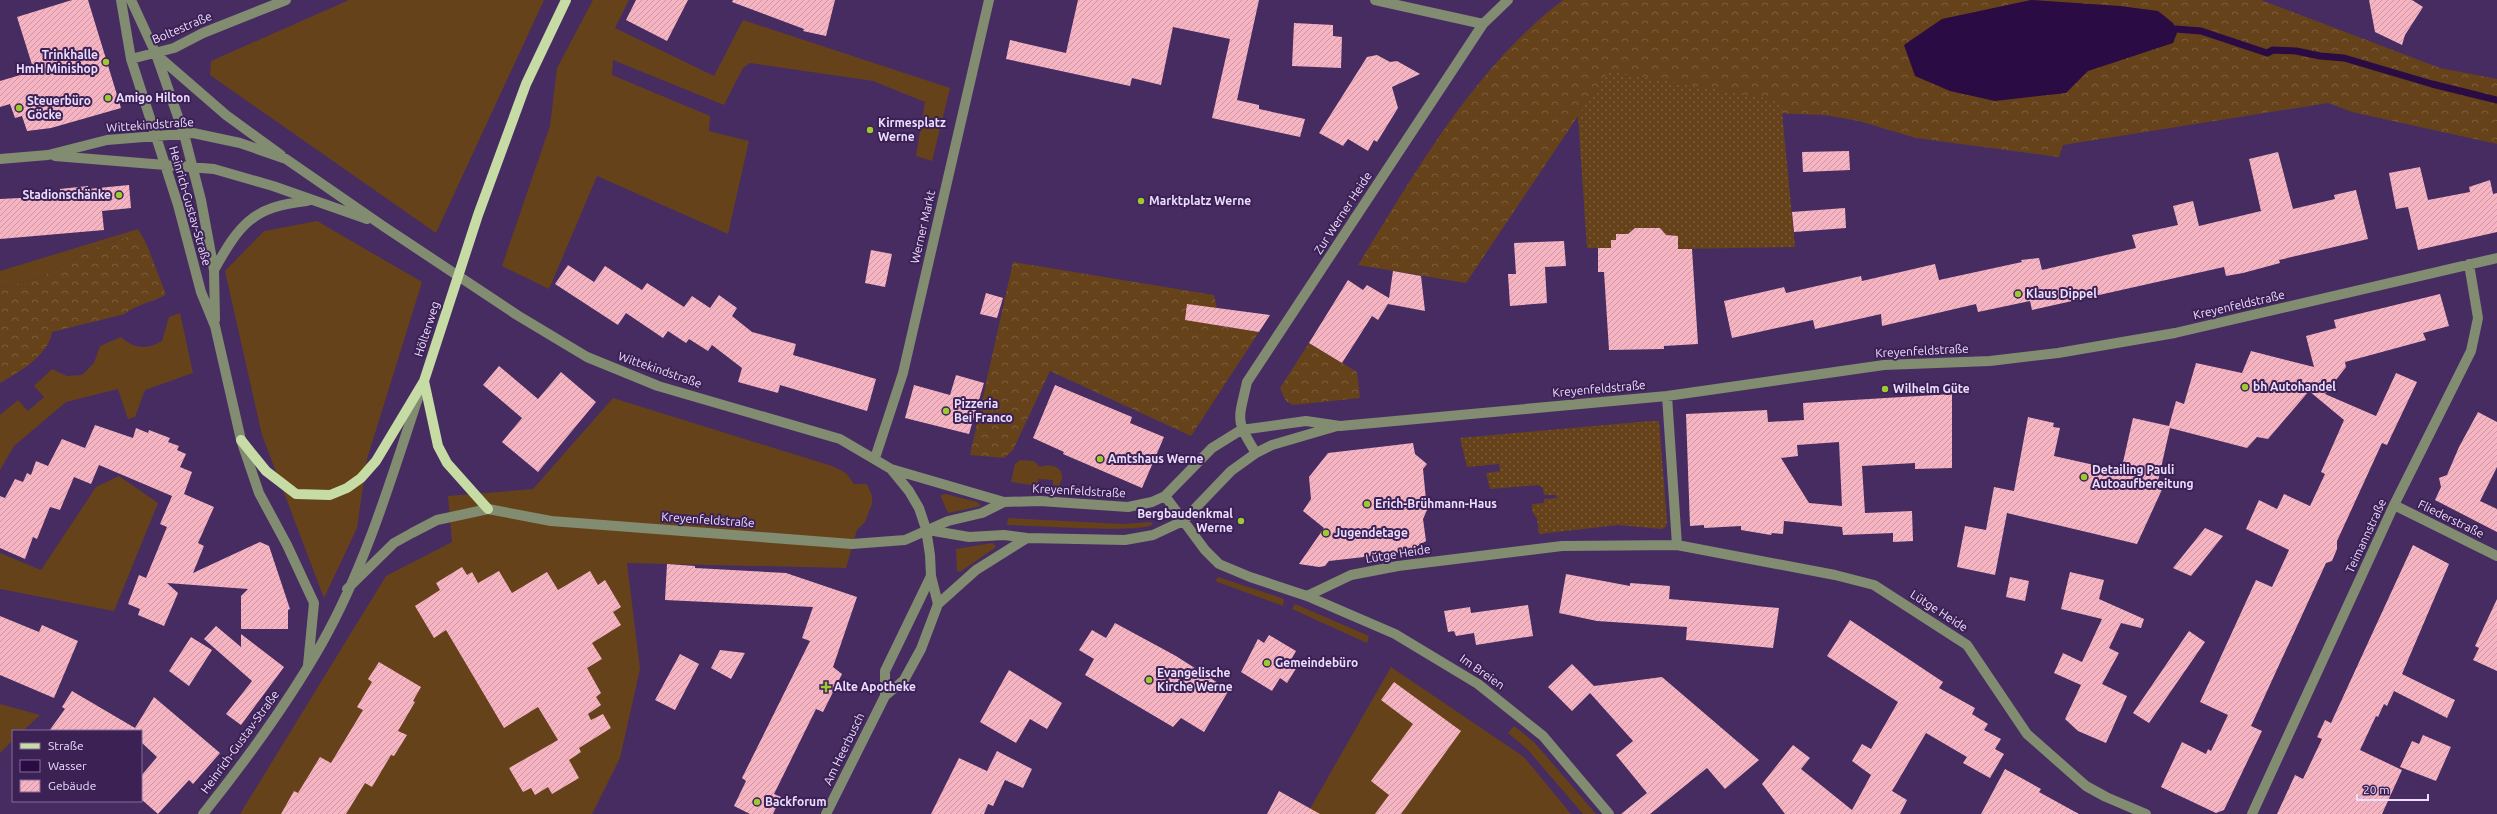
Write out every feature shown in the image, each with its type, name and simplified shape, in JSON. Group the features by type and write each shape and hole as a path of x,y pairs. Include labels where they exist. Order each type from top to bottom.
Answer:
{"main road":[{"name":"Hölterweg","path":"424,381 478,215 526,84 566,0"},
{"path":"241,440 266,471 296,494 330,495 347,488 362,478 376,461 424,381"},
{"path":"424,381 441,452 446,463 488,509"}],"street":[{"name":"Heinrich-Gustav-Straße","path":"121,0 131,59 165,165 201,292 215,326 241,440 259,493 287,545 314,604 308,665 255,748 203,814"},
{"name":"Heinrich-Gustav-Straße","path":"131,0 156,54 184,134 214,270 215,326"},
{"name":"Boltestraße","path":"131,59 156,54 174,48 203,33 286,0"},
{"name":"Werner Markt","path":"875,458 903,373 989,0"},
{"path":"1375,0 1483,24"},
{"name":"Zur Werner Heide","path":"1241,430 1239,419 1247,382 1483,24 1508,0"},
{"name":"Heinrich-Gustav-Straße","path":"156,54 226,115 286,159"},
{"name":"Wittekindstraße","path":"0,159 48,155 107,140 193,133 240,143 286,159 377,222 517,315 587,357 658,386 840,439 875,458 890,469 909,491 919,508 926,529"},
{"name":"Wittekindstraße","path":"48,155 192,167 222,171 273,186 377,222"},
{"name":"Wittekindstraße","path":"214,270 244,223 268,208 310,200"},
{"name":"Kreyenfeldstraße","path":"926,529 969,537 1004,535 1027,538 1125,540 1153,535 1183,521 1231,471 1256,453 1272,445 1340,426 1667,396 1884,365 1990,361 2100,346 2175,333 2497,258"},
{"name":"Teimannstraße","path":"2252,814 2394,505 2471,350 2478,318 2470,264"},
{"name":"Hölterweg","path":"308,665 323,642 347,589 388,487 424,381"},
{"path":"1667,396 1677,546"},
{"name":"Kreyenfeldstraße","path":"890,469 1004,502 1040,501 1128,507 1152,502 1165,496 1212,448 1241,430 1306,421 1340,426"},
{"path":"1241,430 1256,453"},
{"path":"1165,496 1205,550 1219,564 1250,577 1307,596"},
{"name":"Kreyenfeldstraße","path":"488,509 551,521 852,544 905,540 926,529 982,513 1004,502"},
{"name":"Fliederstraße","path":"2394,505 2497,556"},
{"path":"347,589 394,543 438,520 488,509"},
{"name":"Am Heerbusch","path":"826,814 885,696 904,680 921,649 938,604 930,576 930,555 926,529"},
{"path":"938,604 976,570 1027,538"},
{"name":"Lütge Heide","path":"1307,596 1351,575 1398,566 1562,546 1677,546 1835,575 1874,585 1967,645 2027,734 2058,763 2086,786 2106,797 2146,814"},
{"name":"Am Heerbusch","path":"885,696 885,671 930,576"},
{"name":"Im Breien","path":"1307,596 1395,634 1478,684 1543,736 1609,814"}],"green space":[{"path":"349,0 544,0 436,233 210,75 211,61"},
{"path":"593,0 629,0 615,28 714,76 743,20 950,88 932,161 916,156 925,102 873,81 750,63 743,68 724,105 613,60 612,75 710,116 709,131 749,141 728,234 597,176 549,289 502,266 550,126 557,68"},
{"path":"1563,0 2261,0 2440,68 2497,79 2497,144 2352,112 2328,103 2063,145 2059,157 1916,138 1859,121 1825,115 1628,108 1578,116 1466,283 1358,265 1425,158 1474,89 1501,57 1531,27"},
{"path":"1609,71 1781,101 1795,247 1678,249 1678,236 1666,235 1660,228 1635,228 1628,234 1616,234 1616,240 1611,241 1611,248 1587,248 1578,116"},
{"path":"317,221 422,282 367,459 357,528 324,598 262,435 225,271 264,231"},
{"path":"138,229 147,245 128,236 96,247 40,277 0,288 0,271"},
{"path":"129,236 147,245 166,295 137,307 125,314 52,332 50,340 39,356 24,369 0,383 0,288 40,277 96,247"},
{"path":"1013,262 1214,295 1217,308 1215,325 1259,332 1191,436 1050,371 1013,450 1004,458 970,455"},
{"path":"180,313 193,373 145,390 135,417 128,419 118,389 66,402 14,446 0,470 0,415 18,400 28,411 44,397 34,386 52,369 67,376 82,375 94,363 100,346 121,337 131,344 141,347 156,344 162,341 169,317"},
{"path":"1309,343 1357,372 1360,398 1293,405 1286,401 1280,388"},
{"path":"613,398 832,466 846,473 854,484 867,484 872,496 872,504 865,522 857,530 846,568 627,563 640,669 620,758 592,814 240,814 386,576 452,542 448,496 533,489"},
{"path":"1659,421 1667,522 1666,527 1661,529 1618,525 1539,534 1537,519 1532,511 1532,504 1544,503 1544,499 1557,498 1556,495 1544,495 1543,488 1538,485 1490,489 1486,473 1500,471 1499,464 1467,467 1460,438"},
{"path":"1020,460 1034,461 1040,467 1054,466 1060,470 1062,479 1060,487 1053,486 1053,480 1038,479 1038,486 1011,482 1015,464"},
{"path":"119,476 158,503 114,611 0,589 0,553 41,570 96,487"},
{"path":"945,494 977,502 981,506 948,513 941,497 941,495"},
{"path":"1008,518 1123,524 1151,522 1153,524 1145,527 1108,529 1007,525"},
{"path":"993,543 996,547 960,572 957,571 956,549"},
{"path":"1218,577 1284,599 1283,606 1215,581"},
{"path":"1295,604 1369,636 1367,643 1292,609"},
{"path":"1391,667 1524,757 1571,814 1307,814"},
{"path":"0,704 40,715 24,730 12,730 12,741 0,753"},
{"path":"1514,726 1534,742 1596,814 1583,814 1528,750 1508,733"}],"water":[{"path":"2031,0 2120,6 2158,11 2173,23 2177,33 2173,43 2088,71 2066,93 1995,101 1950,91 1915,76 1904,45 1942,19"}],"building":[{"path":"72,0 88,0 121,108 51,128 27,131 22,116 15,118 10,104 0,107 0,81 34,71 17,17"},
{"path":"636,0 688,0 667,41 626,20"},
{"path":"733,0 835,0 826,36 803,31 804,29 732,2"},
{"path":"1078,0 1259,0 1237,100 1259,105 1259,109 1305,119 1300,137 1212,118 1230,39 1173,27 1161,85 1132,78 1130,86 1006,59 1010,40 1066,53"},
{"path":"2369,0 2412,0 2423,7 2405,35 2402,45 2375,32"},
{"path":"1294,23 1333,25 1333,36 1342,37 1341,68 1292,66"},
{"path":"1377,55 1390,62 1397,61 1420,74 1392,87 1398,108 1377,142 1374,140 1368,151 1348,139 1343,146 1319,133 1367,57"},
{"path":"1849,151 1850,170 1803,172 1802,152"},
{"path":"2278,152 2293,209 2335,199 2334,195 2356,190 2368,239 2279,260 2280,263 2243,273 2226,276 2224,267 2032,310 2030,301 1978,312 1976,304 1882,326 1881,314 1815,329 1813,320 1732,338 1724,301 1784,287 1786,293 1861,276 1862,281 1935,264 1939,280 2022,262 2021,260 2039,258 2042,270 2136,248 2132,235 2178,225 2173,206 2193,201 2199,226 2261,211 2249,159"},
{"path":"2420,167 2428,200 2470,192 2469,187 2490,180 2493,194 2497,193 2497,232 2418,250 2408,207 2396,209 2389,173"},
{"path":"129,185 131,208 102,211 104,230 0,239 0,199 60,196 60,189 88,186 88,189"},
{"path":"1845,208 1846,228 1794,232 1792,212"},
{"path":"1635,228 1660,228 1666,235 1678,236 1678,249 1692,249 1698,344 1664,346 1664,349 1609,350 1604,272 1598,272 1598,248 1611,248 1611,240 1616,240 1616,234 1628,234"},
{"path":"1564,241 1566,266 1545,267 1547,303 1510,306 1508,274 1516,274 1514,243"},
{"path":"871,250 892,254 885,287 865,283"},
{"path":"568,265 594,282 605,266 642,290 647,283 684,307 692,296 710,308 719,295 737,308 732,316 752,332 796,344 793,355 876,379 867,411 780,385 778,393 738,382 742,368 712,345 708,351 689,339 686,343 668,331 663,338 626,313 618,325 555,284"},
{"path":"1393,271 1421,276 1425,311 1388,304 1378,320 1372,316 1342,363 1309,343 1348,280 1363,290 1367,285 1389,298"},
{"path":"986,293 1003,298 997,318 980,314"},
{"path":"2440,294 2449,326 2423,333 2426,340 2345,362 2346,367 2325,394 2376,416 2396,373 2417,382 2387,445 2382,443 2337,541 2337,549 2332,561 2326,563 2251,726 2262,731 2224,810 2216,813 2161,787 2182,742 2206,754 2208,749 2211,751 2228,715 2200,702 2256,580 2272,587 2289,550 2246,529 2259,500 2277,509 2284,494 2310,506 2325,474 2321,472 2344,420 2309,391 2268,439 2257,437 2247,448 2170,428 2158,481 2165,483 2137,544 2007,513 1995,575 1957,567 1965,526 1986,530 1994,487 2014,491 2028,417 2054,423 2053,427 2060,428 2054,456 2121,471 2133,418 2169,426 2176,401 2184,404 2196,363 2242,373 2251,351 2314,367 2306,336 2336,328 2334,320"},
{"path":"1187,304 1270,315 1259,332 1185,320"},
{"path":"499,366 538,399 561,372 596,402 538,472 502,442 522,418 483,385"},
{"path":"956,375 984,383 969,434 905,418 914,385 950,395"},
{"name":"Amtshaus Werne","path":"1055,385 1132,417 1130,423 1164,437 1142,488 1063,454 1064,452 1033,438"},
{"path":"1952,394 1952,468 1915,469 1915,463 1862,466 1865,513 1912,511 1913,541 1893,542 1893,533 1843,535 1842,527 1784,521 1783,534 1772,533 1771,535 1741,530 1741,526 1704,528 1704,525 1690,526 1686,414 1767,410 1768,422 1804,420 1803,403","holes":["1839,442 1842,506 1809,503 1781,458 1798,456 1797,445"]},
{"path":"2478,412 2497,422 2497,467 2480,501 2497,509 2497,532 2435,500 2441,487 2439,478 2447,475 2459,447"},
{"path":"95,425 133,438 136,428 148,433 149,430 170,438 168,442 179,446 177,450 186,454 180,467 192,472 184,494 214,507 198,543 204,546 193,573 260,542 269,546 290,609 288,610 288,629 241,629 241,596 248,589 167,583 178,593 164,626 138,615 140,609 128,604 139,575 146,578 167,527 160,524 172,496 99,465 91,484 74,477 60,510 50,507 37,539 33,537 25,559 0,548 0,496 5,498 15,479 23,482 27,473 31,475 36,461 48,466 62,439 85,448"},
{"name":"Erich-Brühmann-Haus","path":"1413,443 1415,454 1427,464 1423,469 1427,510 1423,519 1426,541 1407,552 1329,561 1325,566 1319,567 1299,564 1324,528 1303,511 1311,499 1309,477 1328,453"},
{"path":"2205,528 2223,536 2191,576 2173,568"},
{"path":"2413,545 2449,564 2402,674 2455,700 2447,718 2394,691 2387,706 2384,704 2378,717 2376,716 2360,750 2402,770 2382,814 2277,814 2295,775 2303,779 2322,739 2317,737 2325,720 2331,723"},
{"path":"667,564 695,566 695,568 786,573 857,597 833,667 842,674 823,712 816,709 774,794 781,797 773,814 750,814 734,806 746,781 742,778 810,641 802,638 813,607 665,600"},
{"path":"462,567 467,575 472,572 478,583 499,571 512,593 547,572 558,590 590,571 598,585 605,580 621,607 613,612 621,625 592,643 602,659 587,668 601,693 596,697 601,705 588,714 591,720 603,714 611,728 579,748 581,752 569,760 579,778 552,794 548,787 535,795 531,788 523,792 509,768 558,740 538,707 504,728 446,630 434,638 415,606 440,590 436,583"},
{"path":"2070,572 2104,580 2099,599 2144,619 2141,628 2121,623 2109,648 2119,653 2102,684 2127,696 2106,743 2078,731 2065,719 2081,685 2054,673 2063,653 2082,662 2102,619 2061,609"},
{"path":"1566,574 1630,586 1630,583 1670,586 1669,599 1779,608 1773,648 1686,640 1687,627 1597,621 1559,613"},
{"path":"2010,577 2029,581 2025,601 2006,597"},
{"path":"2497,599 2497,671 2473,660 2479,648 2475,646"},
{"path":"1528,605 1533,636 1476,645 1474,633 1456,636 1454,631 1448,632 1444,611 1470,607 1471,613"},
{"path":"0,616 39,632 42,625 78,641 54,698 0,675"},
{"path":"1850,620 1943,682 1939,688 1975,708 1972,714 1988,724 1984,730 2001,739 1995,749 2004,754 1990,778 1963,763 1967,757 1926,733 1892,791 1907,800 1900,814 1785,814 1762,784 1793,745 1810,758 1801,769 1852,810 1871,775 1852,761 1862,744 1871,749 1898,702 1827,656"},
{"name":"Evangelische Kirche Werne","path":"1115,623 1176,656 1229,690 1204,732 1181,718 1173,727 1085,675 1094,659 1079,650 1092,630 1106,638"},
{"path":"216,626 241,647 241,634 284,667 241,725 226,714 252,681 204,639"},
{"path":"2189,631 2205,642 2149,723 2133,713"},
{"name":"Gemeindebüro","path":"1269,635 1296,651 1292,658 1300,662 1287,683 1280,678 1272,691 1241,672 1258,639 1264,643"},
{"path":"191,637 212,650 189,686 169,671"},
{"path":"720,650 745,653 731,679 711,668"},
{"path":"680,654 699,664 675,710 655,700"},
{"path":"379,662 421,687 413,701 415,702 398,731 407,735 394,756 391,755 372,787 365,783 346,814 281,814 294,791 298,793 320,757 331,763 363,710 357,707 372,682 368,679"},
{"path":"1572,664 1594,686 1662,677 1759,760 1725,789 1707,768 1650,814 1621,814 1647,793 1616,755 1633,741 1590,693 1572,711 1548,687"},
{"path":"1009,670 1062,703 1047,729 1030,719 1016,743 980,722"},
{"path":"1394,682 1461,731 1401,814 1375,814 1389,795 1371,781 1413,724 1381,700"},
{"path":"72,691 135,728 154,697 220,753 193,784 189,780 158,814 142,800 142,775 157,757 142,743 142,730 50,730 65,709 62,707"},
{"path":"2423,735 2451,747 2436,781 2400,767 2412,741 2419,744"},
{"path":"997,751 1032,769 1023,788 1005,780 993,806 988,804 984,814 931,814 959,758 987,771"},
{"path":"2005,769 2041,789 2039,792 2079,814 1981,814"},
{"path":"1279,791 1320,814 1267,814"}],"waterway":[{"path":"2175,29 2201,31 2267,53 2273,50 2296,51 2320,56 2344,58 2432,84 2497,100"}],"place":[{"name":"Trinkhalle HmH Minishop","path":"106,62"},
{"name":"Amigo Hilton","path":"108,98"},
{"name":"Steuerbüro Göcke","path":"19,108"},
{"name":"Kirmesplatz Werne","path":"870,130"},
{"name":"Stadionschänke","path":"119,195"},
{"name":"Marktplatz Werne","path":"1141,201"},
{"name":"Klaus Dippel","path":"2018,294"},
{"name":"bh Autohandel","path":"2245,387"},
{"name":"Wilhelm Güte","path":"1885,389"},
{"name":"Pizzeria Bei Franco","path":"946,411"},
{"name":"Amtshaus Werne","path":"1100,459"},
{"name":"Detailing Pauli Autoaufbereitung","path":"2084,477"},
{"name":"Erich-Brühmann-Haus","path":"1367,504"},
{"name":"Bergbaudenkmal Werne","path":"1241,521"},
{"name":"Jugendetage","path":"1326,533"},
{"name":"Gemeindebüro","path":"1267,663"},
{"name":"Evangelische Kirche Werne","path":"1149,680"},
{"name":"Alte Apotheke","path":"826,687"},
{"name":"Backforum","path":"757,802"}]}
